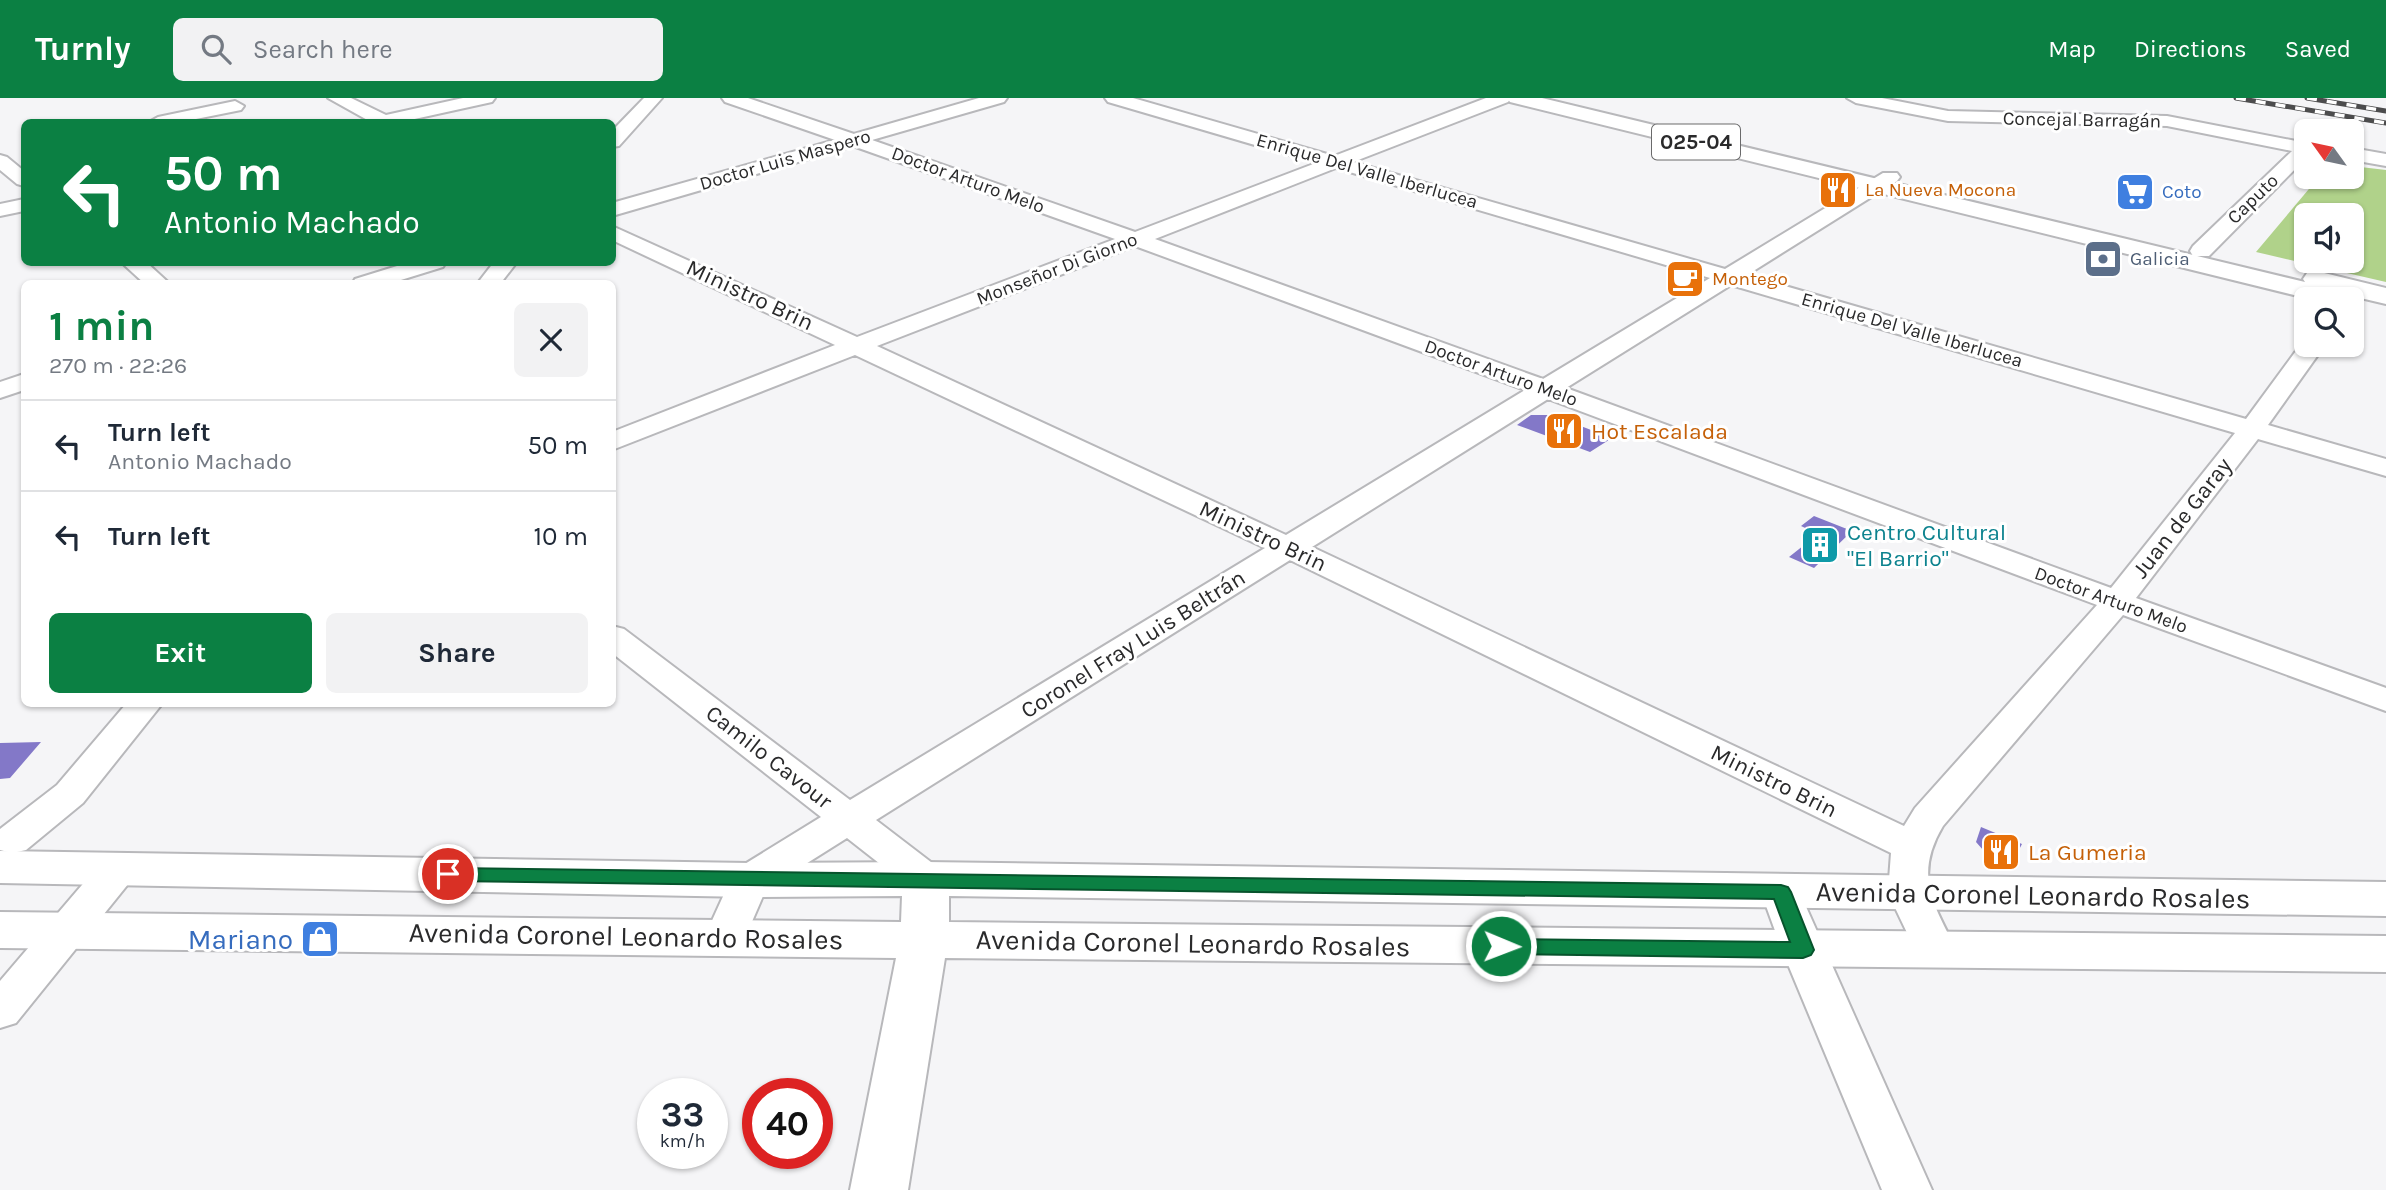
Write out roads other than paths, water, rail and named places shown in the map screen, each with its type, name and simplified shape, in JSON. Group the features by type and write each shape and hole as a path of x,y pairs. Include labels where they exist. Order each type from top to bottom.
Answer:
{"street":[{"path":"337,98 378,119"},
{"path":"397,119 486,98"},
{"path":"616,138 653,98"},
{"name":"Doctor Arturo Melo","path":"731,98 855,140 1547,390 2116,603 2386,700"},
{"name":"Doctor Luis Maspero","path":"616,210 998,98"},
{"name":"Enrique Del Valle Iberlucea","path":"1114,98 2386,468"},
{"name":"Monseñor Di Giorno","path":"616,440 1502,98"},
{"name":"025-04","path":"1517,98 2201,251 2316,287"},
{"name":"025-04","path":"1566,98 1883,181 2308,287"},
{"name":"Concejal Barragán","path":"1856,98 1948,116 2167,121 2294,146"},
{"path":"172,119 235,106"},
{"path":"0,160 21,153"},
{"path":"2364,157 2386,160"},
{"path":"0,160 21,178"},
{"name":"Caputo","path":"2201,251 2294,160"},
{"name":"Coronel Fray Luis Beltrán","path":"749,880 1883,181"},
{"path":"0,210 21,206"},
{"name":"Ministro Brin","path":"616,234 1289,548 1911,846"},
{"path":"137,266 154,280"},
{"path":"376,280 422,266"},
{"path":"491,280 503,266"},
{"name":"025-04","path":"2364,297 2386,296"},
{"name":"025-04","path":"2364,302 2386,310"},
{"name":"Juan de Garay","path":"1911,846 1928,817 2116,603 2252,429 2304,357"},
{"path":"0,390 21,384"},
{"name":"Camilo Cavour","path":"616,639 926,879"},
{"path":"4,857 70,794 142,707"},
{"path":"1911,846 1908,893 1936,951"},
{"name":"Avenida Coronel Leonardo Rosales","path":"4,857 119,868 749,880 926,879 2386,899"},
{"path":"0,1011 119,868"},
{"path":"879,1190 924,940 926,879"},
{"path":"726,936 749,880"},
{"path":"1781,892 1803,950 1906,1190"},
{"name":"Avenida Coronel Leonardo Rosales","path":"0,930 2386,954"}],"railway":[{"path":"2236,98 2386,123"},
{"path":"2307,98 2386,111"}],"place":[{"name":"La Nueva Mocona","path":"1838,190"},
{"name":"Coto","path":"2135,192"},
{"name":"Galicia","path":"2103,259"},
{"name":"Montego","path":"1685,279"},
{"name":"Hot Escalada","path":"1564,431"},
{"name":"Centro Cultural \"El Barrio\"","path":"1820,545"},
{"name":"La Gumeria","path":"2001,852"},
{"name":"Mariano","path":"320,939"}]}
